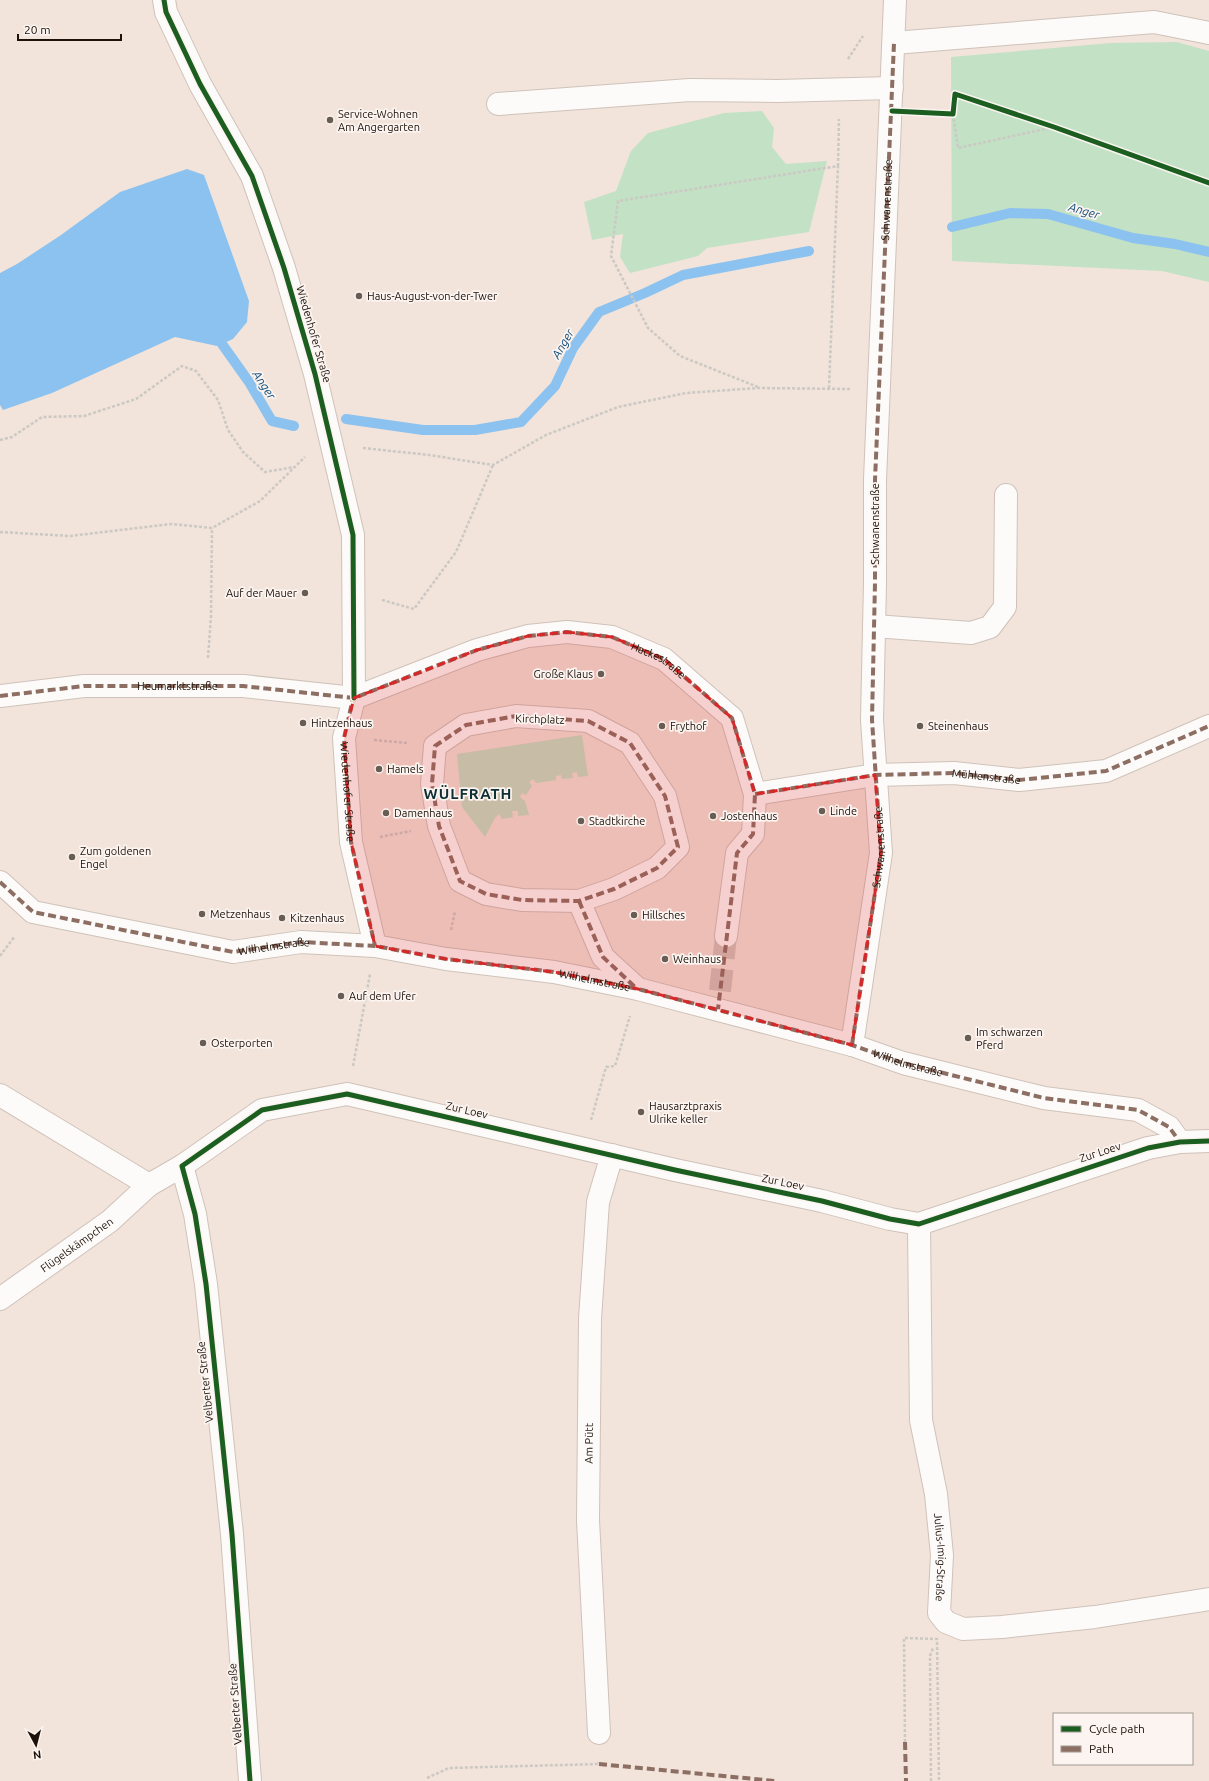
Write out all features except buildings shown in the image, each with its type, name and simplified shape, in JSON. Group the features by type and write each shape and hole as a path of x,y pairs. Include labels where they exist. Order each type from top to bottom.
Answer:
{"street":[{"name":"Wiedenhofer Straße","path":"164,0 166,12 200,84 252,176 284,268 315,374 353,535 354,698 344,738 352,842 376,946"},
{"name":"Schwanenstraße","path":"852,1045 881,853 872,720 875,480 895,0"},
{"path":"894,44 1154,22 1209,33"},
{"path":"498,104 690,90 777,91 892,88"},
{"path":"874,626 971,633 990,627 1005,607 1006,495"},
{"name":"Hackestraße","path":"354,698 477,650 528,636 567,632 612,637 664,659 732,718 755,794 753,834 737,853 726,936"},
{"name":"Heumarktstraße","path":"0,696 84,686 207,688 243,686 354,698"},
{"name":"Kirchplatz","path":"435,746 466,726 516,716 588,721 630,743 665,796 678,847 657,868 614,889 579,901 522,900 486,894 460,881"},
{"name":"Mühlenstraße","path":"755,794 875,775 954,773 1019,780 1106,771 1209,726"},
{"path":"435,746 432,784 439,826 460,881"},
{"name":"Wilhelmstraße","path":"0,882 33,912 233,952 300,942 376,946 446,959 554,972 638,989 719,1000 903,1063 1044,1098 1138,1110 1169,1127 1180,1142"},
{"path":"579,901 603,957 638,989"},
{"path":"182,1166 262,1110 347,1094"},
{"name":"Zur Loev","path":"347,1094 612,1155 822,1201 890,1219 919,1224 1116,1157 1148,1148 1180,1142 1209,1142"},
{"path":"0,1095 150,1185"},
{"name":"Am Pütt","path":"599,1733 588,1520 590,1319 598,1202 612,1155"},
{"name":"Flügelskämpchen","path":"0,1299 110,1221 150,1185 182,1166"},
{"name":"Velberter Straße","path":"182,1166 195,1214 206,1284 232,1534 250,1781"},
{"name":"Julius-Imig-Straße","path":"919,1224 921,1420 936,1494 942,1555 939,1613 946,1622"},
{"path":"946,1622 963,1629 1002,1627 1095,1617 1209,1599"}],"path":[{"path":"953,114 958,148 1054,127"},
{"path":"758,388 680,356 648,328 611,256 618,201 838,166 829,388"},
{"path":"0,440 12,437 42,417 84,416 136,399 182,366 196,371 218,400 228,430 242,452 265,472 296,467"},
{"path":"353,591 414,609 456,552 493,465 546,435 618,407 686,393 758,388 878,390"},
{"path":"0,532 70,536 171,524 212,528 260,501 315,447 332,444 429,455 493,465"},
{"path":"207,688 211,616 212,528"},
{"path":"344,738 435,746"},
{"path":"352,842 439,826"},
{"path":"446,959 460,881"},
{"path":"347,1094 376,946"},
{"path":"590,1125 606,1067 615,1066 638,989"},
{"path":"930,1781 930,1656 946,1622"},
{"path":"905,1742 904,1638 937,1639 939,1781"},
{"path":"427,1778 448,1768 599,1764"}],"highlighted area":[{"path":"567,632 612,637 664,659 732,718 755,794 875,775 881,853 852,1045 638,989 554,972 446,959 375,946 351,842 344,738 354,698 477,650 528,636"}],"green space":[{"path":"1177,42 1209,51 1209,282 1162,271 952,261 951,57 1111,43"},
{"path":"762,111 774,128 772,147 786,164 827,161 809,232 707,248 698,256 630,273 620,257 623,234 592,240 584,202 616,191 631,151 648,133 724,113"},
{"path":"582,735 588,776 578,777 577,772 572,773 573,778 562,779 561,775 556,776 556,780 536,783 533,779 529,782 532,786 526,795 522,793 520,797 525,801 529,815 518,816 518,811 512,811 513,817 502,819 499,814 495,818 485,837 462,807 457,754"}],"water":[{"path":"187,169 204,175 249,301 247,322 233,339 217,346 175,337 52,393 3,410 0,405 0,273 17,264 61,235 120,192"}],"waterway":[{"name":"Anger","path":"952,227 1010,213 1048,214 1133,238 1175,244 1209,252"},
{"name":"Anger","path":"346,419 423,430 475,430 521,422 555,386 573,348 599,312 683,275 809,251"},
{"name":"Anger","path":"222,344 249,382 272,421 294,426"}],"tunnel":[{"path":"720,991 726,936"}],"marked path":[{"path":"852,1045 881,853 872,720 875,583 875,480 894,43"},
{"path":"0,696 84,686 243,686 354,698 477,650 528,636 567,632 612,637 664,659 732,718 755,794 753,834 737,853 718,1009"},
{"path":"354,694 344,738 351,842 375,946"},
{"path":"516,716 588,721 630,743 665,796 678,847 657,868 614,889 579,901 522,900 486,894 460,881 439,826 432,784 435,746 466,725 516,716"},
{"path":"755,794 875,775 954,773 1019,780 1106,771 1209,726"},
{"path":"0,882 33,912 233,952 301,942 375,946 446,959 554,972 638,989 852,1045 903,1063 1044,1098 1138,1110 1169,1127 1180,1142"},
{"path":"579,901 603,957 637,989"},
{"path":"905,1742 906,1781"},
{"path":"599,1764 775,1781"}],"cycle path":[{"path":"164,0 166,12 200,84 252,176 284,268 315,374 353,535 354,698"},
{"path":"892,111 953,114 955,94 1054,127 1209,183"},
{"path":"250,1781 232,1534 206,1284 195,1214 182,1166 262,1110 347,1094 675,1170 822,1201 890,1219 919,1224 1148,1148 1180,1142 1209,1141"}],"place":[{"name":"Service-Wohnen Am Angergarten","path":"330,120"},
{"name":"Haus-August-von-der-Twer","path":"359,296"},
{"name":"Auf der Mauer","path":"305,593"},
{"name":"Große Klaus","path":"601,674"},
{"name":"Hintzenhaus","path":"303,723"},
{"name":"Frythof","path":"662,726"},
{"name":"Steinenhaus","path":"920,726"},
{"name":"Hamels","path":"379,769"},
{"name":"Linde","path":"822,811"},
{"name":"Damenhaus","path":"386,813"},
{"name":"Jostenhaus","path":"713,816"},
{"name":"Stadtkirche","path":"581,821"},
{"name":"Zum goldenen Engel","path":"72,857"},
{"name":"Metzenhaus","path":"202,914"},
{"name":"Hillsches","path":"634,915"},
{"name":"Kitzenhaus","path":"282,918"},
{"name":"Weinhaus","path":"665,959"},
{"name":"Auf dem Ufer","path":"341,996"},
{"name":"Im schwarzen Pferd","path":"968,1038"},
{"name":"Osterporten","path":"203,1043"},
{"name":"Hausarztpraxis Ulrike keller","path":"641,1112"}],"district":[{"name":"WÜLFRATH","path":"468,794"}]}
